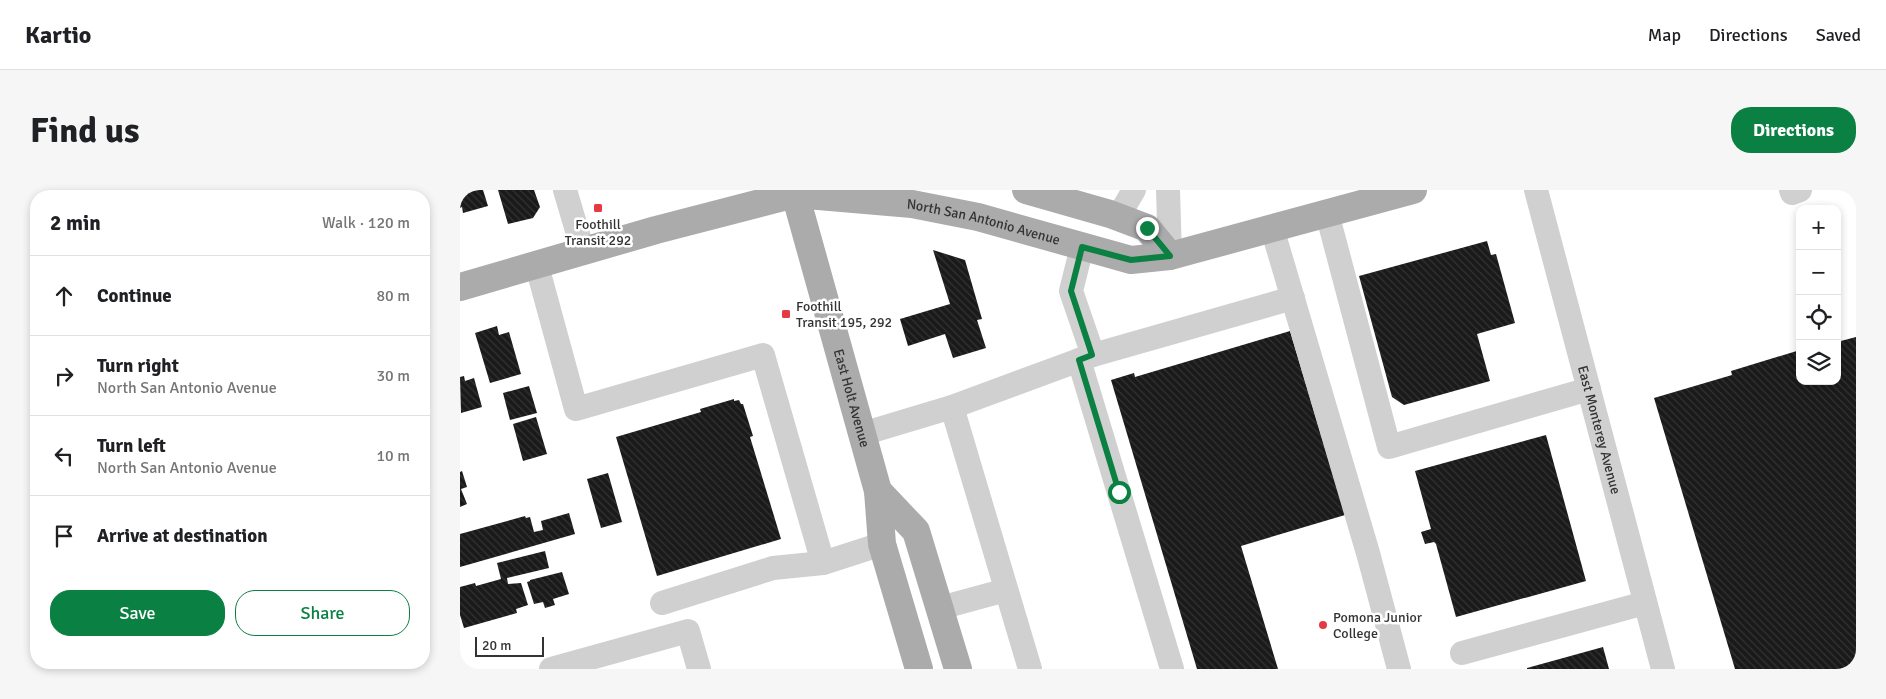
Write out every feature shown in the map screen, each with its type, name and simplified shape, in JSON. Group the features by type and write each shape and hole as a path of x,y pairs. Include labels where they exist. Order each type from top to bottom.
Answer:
{"main road":[{"path":"1026,190 1118,217 1147,228 1170,256"},
{"name":"North San Antonio Avenue","path":"460,287 798,191 912,204 978,217 1131,260 1170,256 1327,213 1352,198 1413,190"},
{"name":"East Holt Avenue","path":"798,191 878,491 882,544 919,669"},
{"name":"East Holt Avenue","path":"878,491 916,531 958,669"}],"street":[{"path":"565,190 583,251"},
{"path":"1118,217 1134,190"},
{"path":"1168,190 1170,256"},
{"name":"East Monterey Avenue","path":"1536,190 1663,669"},
{"path":"1791,190 1792,193 1800,190"},
{"path":"1327,213 1389,447 1589,389"},
{"path":"1272,228 1368,553 1399,669"},
{"path":"1082,247 1071,291 1086,357 1172,669"},
{"path":"537,266 576,410 763,355 823,563"},
{"path":"862,434 952,407 1086,357 1293,298"},
{"path":"952,407 1030,669"},
{"path":"662,603 773,568 823,563 882,544"},
{"path":"940,608 1006,590"},
{"path":"1462,653 1645,604"},
{"path":"551,669 688,631 699,669"}],"building":[{"path":"460,190 483,190 488,206 463,213 462,207 460,208"},
{"path":"498,190 534,190 540,207 533,218 508,224"},
{"path":"1487,241 1491,255 1496,254 1515,323 1477,334 1490,381 1404,405 1392,397 1359,276"},
{"path":"933,250 965,260 982,319 977,320 986,348 953,358 945,334 908,346 900,319 950,304"},
{"path":"497,326 499,335 509,332 521,374 490,383 475,333"},
{"path":"1290,331 1345,515 1241,546 1278,669 1197,669 1111,380 1134,373 1135,377"},
{"path":"1856,337 1856,669 1735,669 1654,398 1732,375 1731,371 1796,351 1796,385 1841,385 1841,341"},
{"path":"464,376 465,381 474,378 482,407 461,413 460,377"},
{"path":"529,386 537,413 510,420 503,393"},
{"path":"734,399 734,401 739,400 743,404 753,436 750,437 781,539 657,576 616,437 701,412 700,409"},
{"path":"536,417 547,454 523,461 513,424"},
{"path":"1546,435 1586,581 1456,617 1436,544 1434,542 1425,544 1421,532 1431,529 1415,471"},
{"path":"462,471 467,487 461,489 467,504 460,507 460,472"},
{"path":"608,473 622,522 601,528 587,479"},
{"path":"569,513 575,534 460,567 460,534 525,516 526,518 530,517 534,532 543,530 541,521"},
{"path":"545,551 549,568 507,578 508,584 521,583 528,605 516,609 517,613 464,628 460,615 460,587 475,583 476,586 501,579 497,563"},
{"path":"562,572 569,594 553,599 555,605 545,608 543,602 534,604 527,582"},
{"path":"1603,647 1609,669 1527,669 1527,668"}],"place":[{"name":"Foothill Transit 292","path":"598,208"},
{"name":"Foothill Transit 195, 292","path":"786,314"},
{"name":"Pomona Junior College","path":"1323,625"}],"route":[{"path":"1119,492 1079,360 1092,355 1071,291 1082,247 1131,260 1170,256 1147,228"}]}
